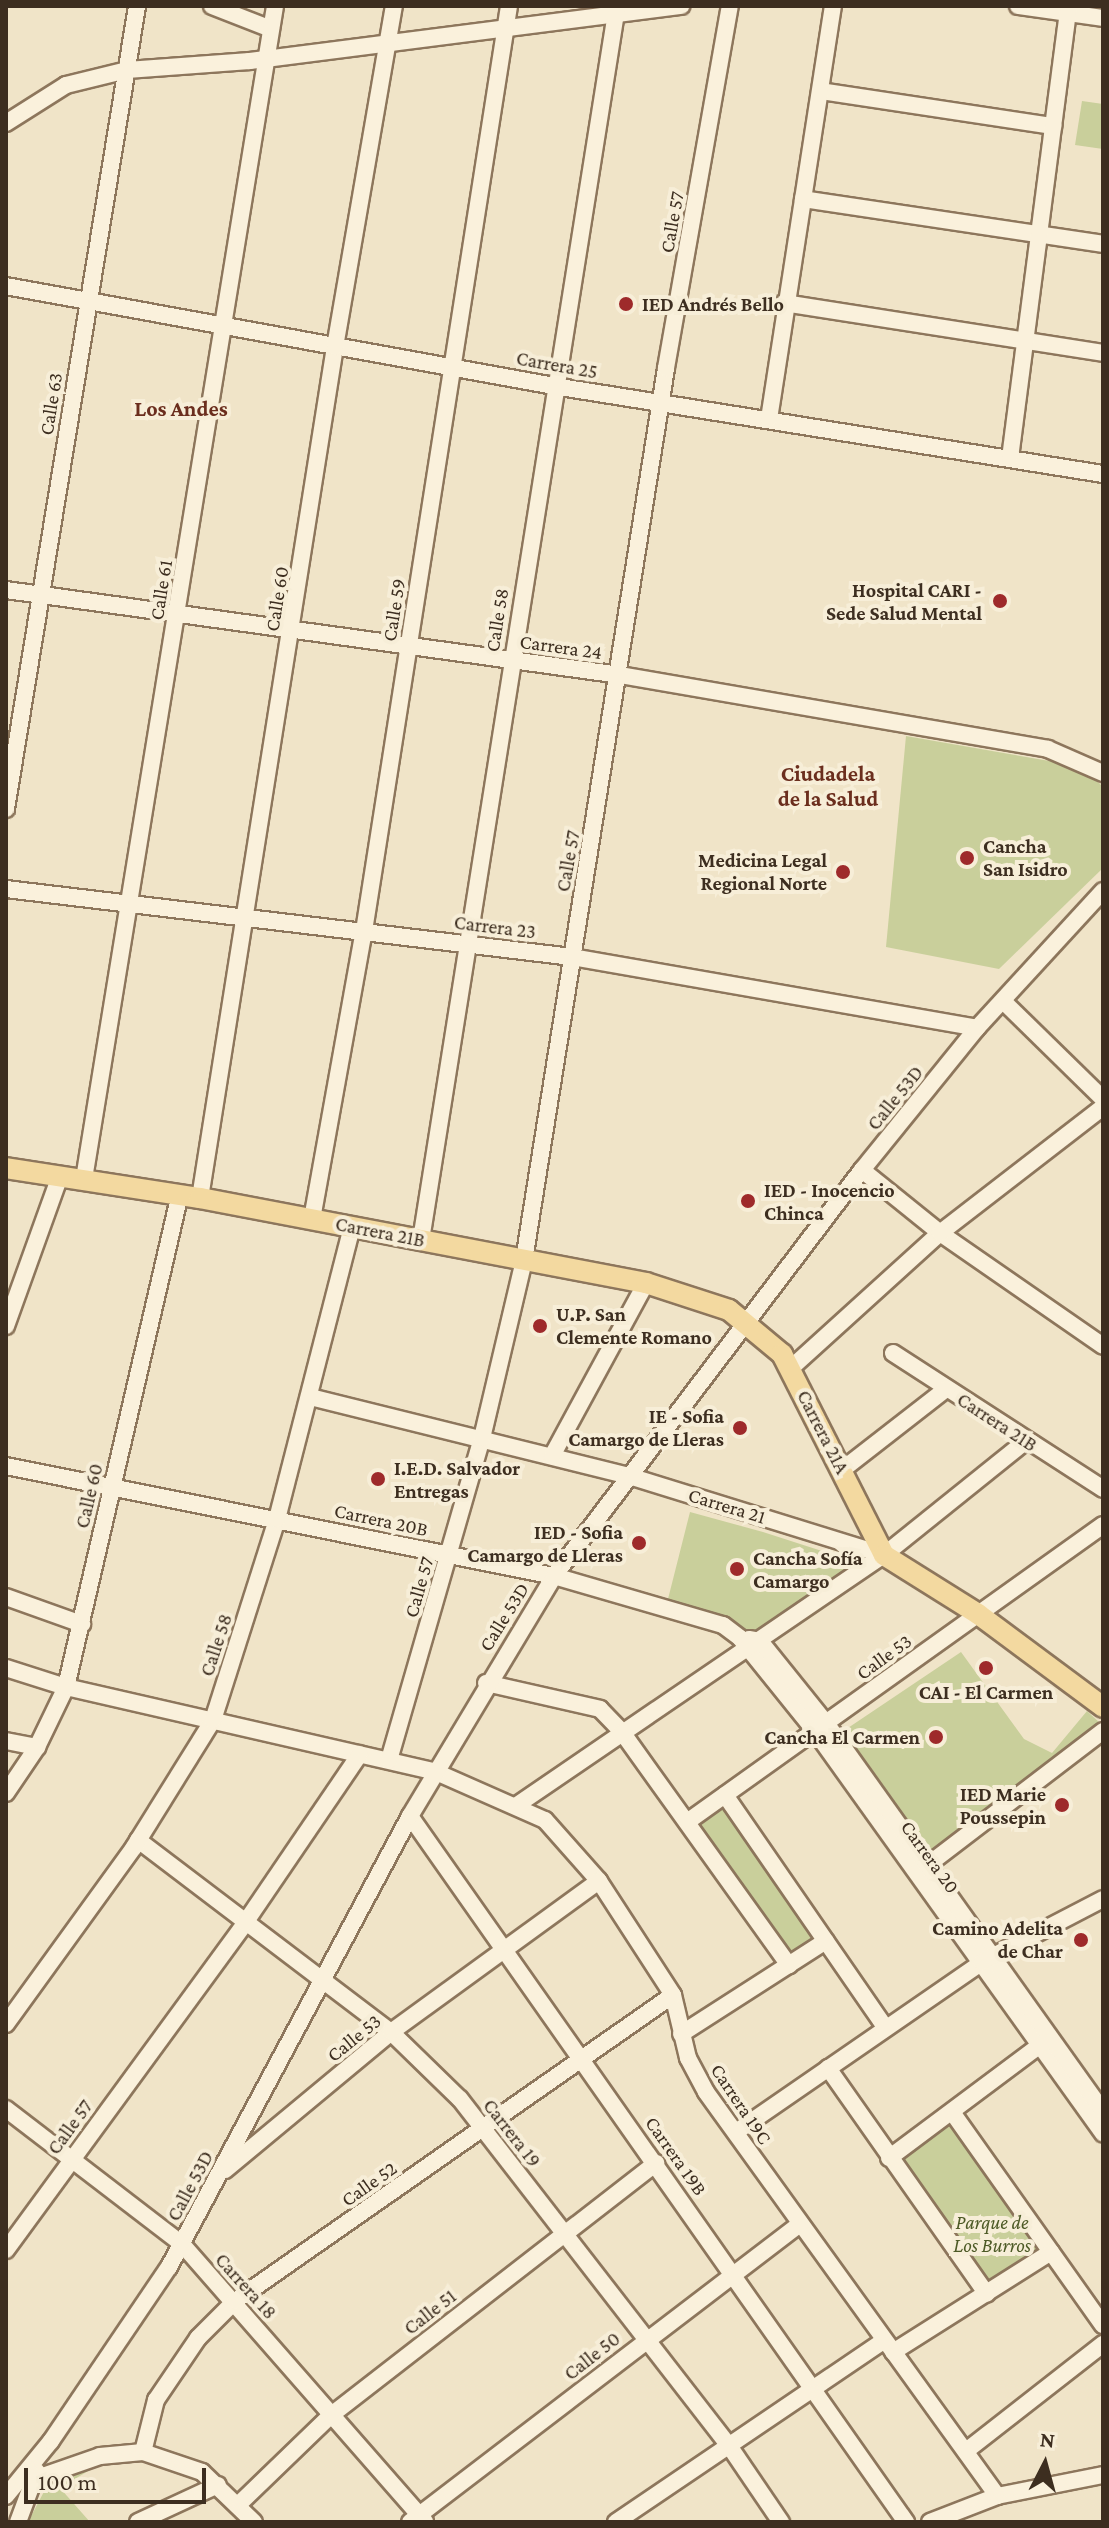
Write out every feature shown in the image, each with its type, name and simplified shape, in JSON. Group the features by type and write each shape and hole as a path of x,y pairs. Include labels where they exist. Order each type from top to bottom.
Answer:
{"main road":[{"name":"Carrera 21B","path":"6,1168 190,1196 646,1283 703,1298 747,1321"},
{"name":"Carrera 21A","path":"747,1321 791,1368 884,1555"},
{"name":"Carrera 21","path":"884,1555 978,1614 1103,1707"}],"street":[{"name":"Calle 63","path":"6,809 137,6"},
{"path":"212,6 271,29"},
{"name":"Calle 61","path":"84,1179 275,6"},
{"name":"Calle 60","path":"6,1793 37,1747 66,1687 111,1487 190,1196 246,918 335,347 394,6"},
{"name":"Calle 59","path":"312,1219 364,931 509,6"},
{"path":"6,123 66,85 127,70 250,61 268,55 504,28 617,10 682,6"},
{"name":"Calle 57","path":"389,1760 482,1438 524,1260 620,675 661,403 730,6"},
{"path":"769,419 784,303 833,6"},
{"path":"1018,6 1069,10 1103,18"},
{"name":"Calle 58","path":"421,1240 554,386 617,10"},
{"path":"1010,458 1069,10"},
{"path":"821,91 1053,126"},
{"path":"803,199 1103,244"},
{"name":"Carrera 25","path":"6,286 554,386 1103,474"},
{"path":"784,303 1103,353"},
{"name":"Carrera 24","path":"6,590 620,675 1048,749 1103,773"},
{"name":"Carrera 23","path":"6,889 130,907 364,931 572,957 977,1028"},
{"name":"Calle 53D","path":"18,2522 19,2476 47,2448 182,2244 410,1816 486,1683 554,1576 862,1170 977,1028 1103,891"},
{"path":"1003,1001 1103,1099"},
{"path":"791,1368 940,1233 1103,1107"},
{"path":"862,1170 940,1233 1103,1346"},
{"path":"6,1326 60,1176"},
{"name":"Calle 58","path":"6,2024 138,1840 213,1720 277,1519 352,1227"},
{"path":"552,1456 646,1283"},
{"name":"Carrera 21B","path":"893,1353 1103,1489"},
{"path":"842,1470 946,1389"},
{"name":"Carrera 21","path":"310,1397 629,1476 884,1555"},
{"path":"517,1805 749,1642 884,1555 1026,1441"},
{"name":"Carrera 20B","path":"6,1466 554,1576 709,1618 749,1642"},
{"name":"Calle 53","path":"687,1822 1103,1525"},
{"path":"6,1597 82,1624"},
{"name":"Carrera 20","path":"749,1642 929,1864 1040,2045 1101,2123"},
{"path":"6,1668 66,1687 436,1772"},
{"path":"486,1683 575,1700 600,1709 622,1732 789,1965"},
{"name":"Carrera 20","path":"820,1727 987,1958 1101,2123"},
{"path":"929,1864 1103,1731"},
{"path":"6,1741 37,1747"},
{"name":"Calle 57","path":"6,2250 245,1923 360,1754"},
{"name":"Carrera 19C","path":"436,1772 517,1805 564,1837 599,1881 673,1995 681,2034 706,2092 997,2496"},
{"path":"725,1795 886,2028"},
{"name":"Carrera 19B","path":"410,1816 906,2522"},
{"name":"Carrera 19","path":"138,1840 391,2032 460,2099 730,2447 781,2522"},
{"name":"Calle 53","path":"218,2176 391,2032 506,1952 599,1881"},
{"path":"736,2132 987,1958 1103,1899"},
{"path":"681,2034 826,1941"},
{"name":"Calle 52","path":"143,2452 156,2400 198,2338 235,2301 585,2061 673,1995"},
{"path":"889,2158 1040,2045"},
{"path":"828,2068 987,2294"},
{"name":"Carrera 18","path":"6,2109 73,2157 182,2244 235,2301 418,2520"},
{"path":"952,2112 1103,2325"},
{"name":"Calle 51","path":"239,2504 330,2416 564,2231 656,2163"},
{"name":"Calle 50","path":"418,2520 646,2340 800,2224"},
{"path":"616,2522 814,2390 987,2294 1051,2252"},
{"path":"966,2451 1103,2344"},
{"path":"47,2448 84,2462"},
{"path":"6,2497 19,2476 143,2452 185,2462 218,2485 254,2522"},
{"path":"930,2522 997,2496 1103,2475"},
{"path":"138,2522 218,2485"}],"green space":[{"path":"1082,101 1103,104 1103,149 1075,145"},
{"path":"906,736 1067,764 1086,770 1103,787 1103,868 999,969 886,947"},
{"path":"690,1512 856,1562 748,1638 727,1621 668,1599"},
{"name":"Cancha El Carmen","path":"961,1652 1024,1739 1052,1753 1087,1711 1100,1723 930,1854 836,1736"},
{"path":"723,1806 817,1938 790,1958 695,1824"},
{"name":"Parque de Los Burros","path":"944,2114 1044,2249 988,2285 892,2151"},
{"path":"91,2463 93,2468 60,2488 90,2522 28,2522 48,2484"}],"place":[{"name":"IED Andrés Bello","path":"626,304"},
{"name":"Hospital CARI - Sede Salud Mental","path":"1000,601"},
{"name":"Cancha San Isidro","path":"967,858"},
{"name":"Medicina Legal Regional Norte","path":"843,872"},
{"name":"IED - Inocencio Chinca","path":"748,1201"},
{"name":"U.P. San Clemente Romano","path":"540,1326"},
{"name":"IE - Sofia Camargo de Lleras","path":"740,1428"},
{"name":"I.E.D. Salvador Entregas","path":"378,1479"},
{"name":"IED - Sofia Camargo de Lleras","path":"639,1543"},
{"name":"Cancha Sofía Camargo","path":"737,1569"},
{"name":"CAI - El Carmen","path":"986,1668"},
{"name":"Cancha El Carmen","path":"936,1737"},
{"name":"IED Marie Poussepin","path":"1062,1805"},
{"name":"Camino Adelita de Char","path":"1081,1940"}],"district":[{"name":"Los Andes","path":"181,409"},
{"name":"Ciudadela de la Salud","path":"828,786"}]}
